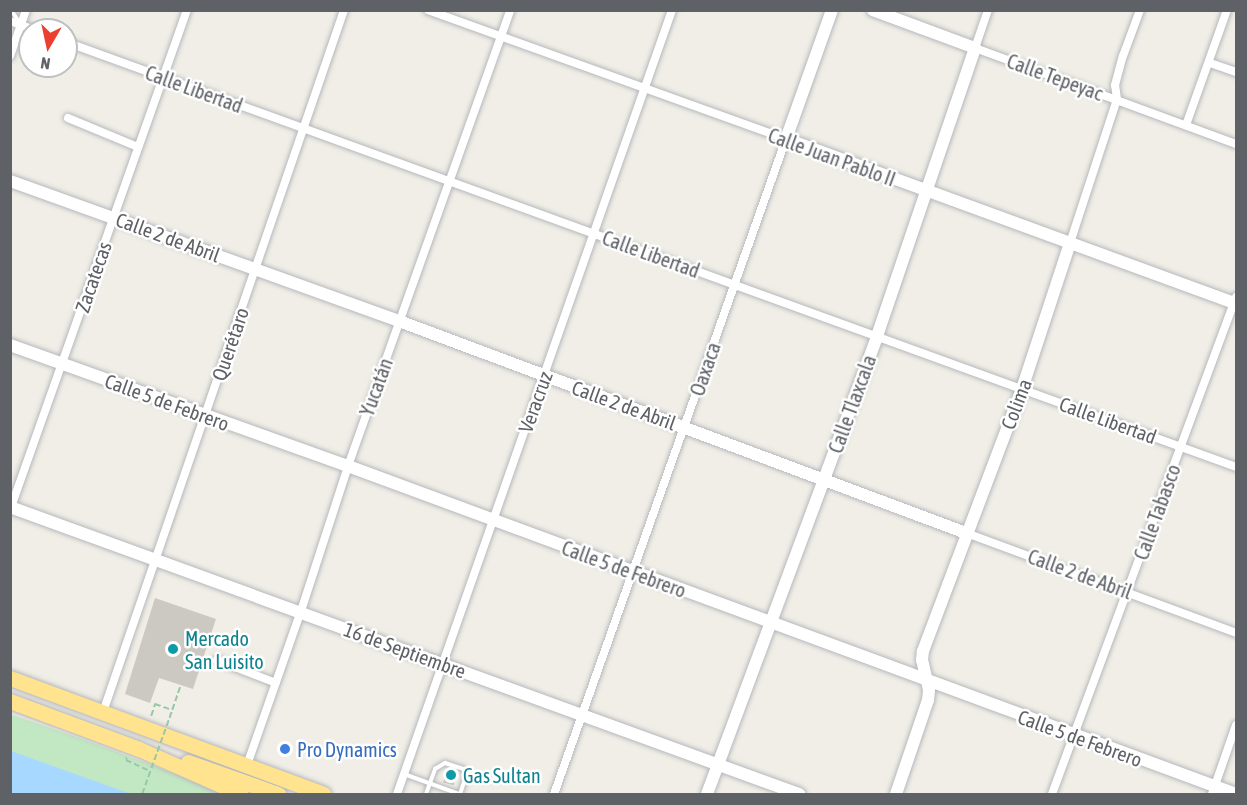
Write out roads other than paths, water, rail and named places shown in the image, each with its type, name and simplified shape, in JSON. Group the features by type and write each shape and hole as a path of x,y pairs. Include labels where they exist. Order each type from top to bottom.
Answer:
{"highway":[{"path":"10,678 323,795"},
{"path":"10,701 243,788 278,795"}],"street":[{"name":"Zacatecas","path":"11,508 187,10"},
{"name":"Querétaro","path":"103,712 344,10"},
{"name":"Calle Juan Pablo II","path":"428,10 1236,301"},
{"name":"Yucatán","path":"247,765 301,611 348,466 510,10"},
{"name":"Veracruz","path":"397,795 672,10"},
{"name":"Oaxaca","path":"554,795 631,572 685,427 832,10"},
{"name":"Calle Tepeyac","path":"873,10 1236,144"},
{"name":"Calle Tlaxcala","path":"707,795 877,336 988,10"},
{"name":"Colima","path":"896,795 928,700 927,681 922,660 923,651 1022,389 1117,99 1117,76 1140,10"},
{"path":"1186,125 1227,10"},
{"path":"10,56 18,33"},
{"name":"Calle Libertad","path":"78,46 450,179 1236,466"},
{"path":"1209,63 1236,72"},
{"path":"68,118 138,147"},
{"name":"Calle 2 de Abril","path":"10,181 399,321 1236,633"},
{"name":"Calle Tabasco","path":"1052,795 1236,301"},
{"name":"Calle 5 de Febrero","path":"10,345 771,621 1213,790 1236,794"},
{"name":"16 de Septiembre","path":"11,508 301,611 441,665 799,795"},
{"path":"217,660 276,683"},
{"path":"1213,790 1236,725"}],"lane":[{"path":"404,774 430,785 459,795 466,776 462,767 449,763 441,764 435,769 430,785 426,795"}],"water":[{"path":"11,751 131,794 11,794"}],"place":[{"name":"Mercado San Luisito","path":"173,649"},
{"name":"Pro Dynamics","path":"285,749"},
{"name":"Gas Sultan","path":"451,775"}]}
